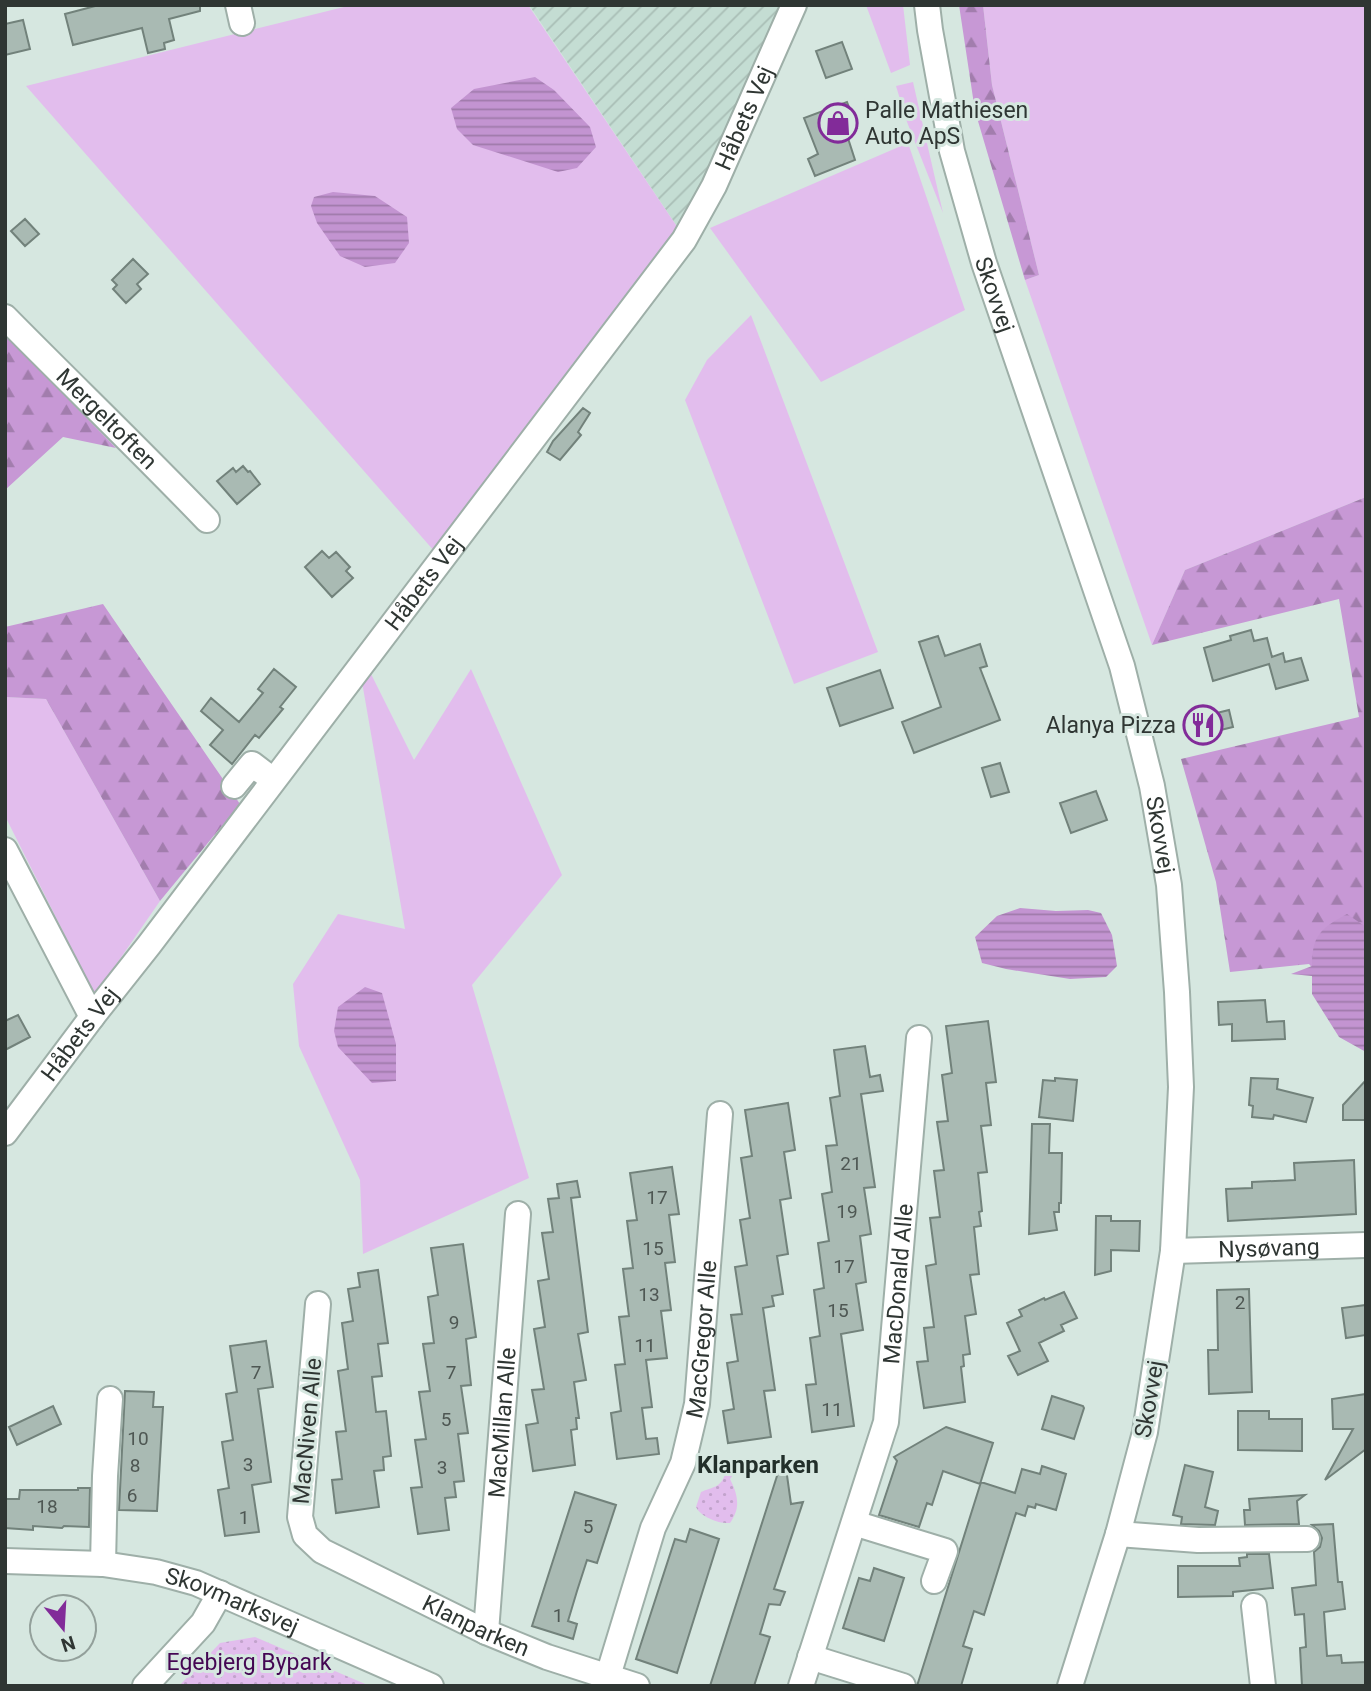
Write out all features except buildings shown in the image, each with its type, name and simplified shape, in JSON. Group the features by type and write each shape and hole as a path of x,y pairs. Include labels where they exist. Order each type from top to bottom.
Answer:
{"street":[{"name":"Håbets Vej","path":"5,1133 684,240 714,186 794,5"},
{"name":"Skovvej","path":"928,5 952,151 984,263 1122,666 1152,786 1169,885 1181,1087 1173,1251 1145,1432 1118,1534 1070,1686"},
{"name":"Mergeltoften","path":"5,317 207,520"},
{"path":"234,786 252,764 273,780"},
{"path":"5,849 92,1017"},
{"name":"MacDonald Alle","path":"801,1686 886,1422 919,1038"},
{"name":"MacGregor Alle","path":"608,1676 653,1528 683,1463 697,1404 720,1114"},
{"name":"MacMillan Alle","path":"486,1632 518,1214"},
{"name":"Nysøvang","path":"1173,1251 1366,1245"},
{"name":"MacNiven Alle","path":"317,1304 300,1517 305,1535 322,1551"},
{"path":"103,1564 110,1399"},
{"path":"854,1523 944,1551 934,1581"},
{"path":"1118,1534 1198,1541 1307,1539"},
{"name":"Klanparken","path":"322,1551 486,1632 547,1657 637,1686"},
{"name":"Skovmarksvej","path":"5,1561 103,1564 156,1572 196,1583 431,1686"},
{"path":"145,1686 203,1623 219,1593"},
{"path":"1254,1606 1264,1686"},
{"path":"810,1657 902,1686"}],"shaded area":[{"path":"529,5 783,5 682,234"},
{"path":"535,77 554,90 590,127 596,147 577,168 558,172 473,145 457,129 451,108 474,89"},
{"path":"333,192 375,196 407,217 409,243 395,263 365,267 340,256 317,223 311,206 314,197"},
{"path":"1020,908 1088,910 1101,913 1112,935 1117,966 1106,977 1070,979 982,963 975,937 997,916"},
{"path":"1347,914 1366,927 1366,1052 1339,1037 1312,994 1312,976 1291,974 1312,966 1316,940 1324,928"},
{"path":"365,987 382,993 396,1044 396,1081 372,1083 338,1047 334,1031 338,1007"}],"green space":[{"path":"352,5 528,5 682,234 435,552 26,86"},
{"path":"866,5 903,5 910,65 891,73"},
{"path":"959,5 983,5 992,85 1039,275 1025,280 975,111"},
{"path":"983,5 1366,5 1366,497 1185,570 1152,645 1025,280 1039,275 992,85"},
{"path":"913,82 943,213 907,122 896,86"},
{"path":"908,143 965,310 821,382 710,228"},
{"path":"751,315 878,652 794,684 685,400 707,360"},
{"path":"5,335 116,448 63,437 5,490"},
{"path":"1366,497 1366,1027 1309,964 1230,972 1216,882 1181,759 1359,717 1339,599 1152,645 1185,570"},
{"path":"103,604 240,804 160,901 46,699 5,697 5,627"},
{"path":"471,669 562,875 472,985 529,1178 363,1254 360,1180 299,1046 293,984 338,914 405,929 362,682 370,672 414,760"},
{"path":"5,697 46,699 160,901 95,995 5,816"},
{"path":"727,1461 736,1471 730,1479 737,1501 736,1512 730,1523 711,1519 696,1507 701,1492 721,1482 725,1474 721,1463"},
{"name":"Egebjerg Bypark","path":"255,1637 370,1686 179,1686 220,1643"}],"place":[{"name":"Palle Mathiesen Auto ApS","path":"838,123"},
{"name":"Alanya Pizza","path":"1203,725"}],"district":[{"name":"Klanparken","path":"758,1465"}]}
